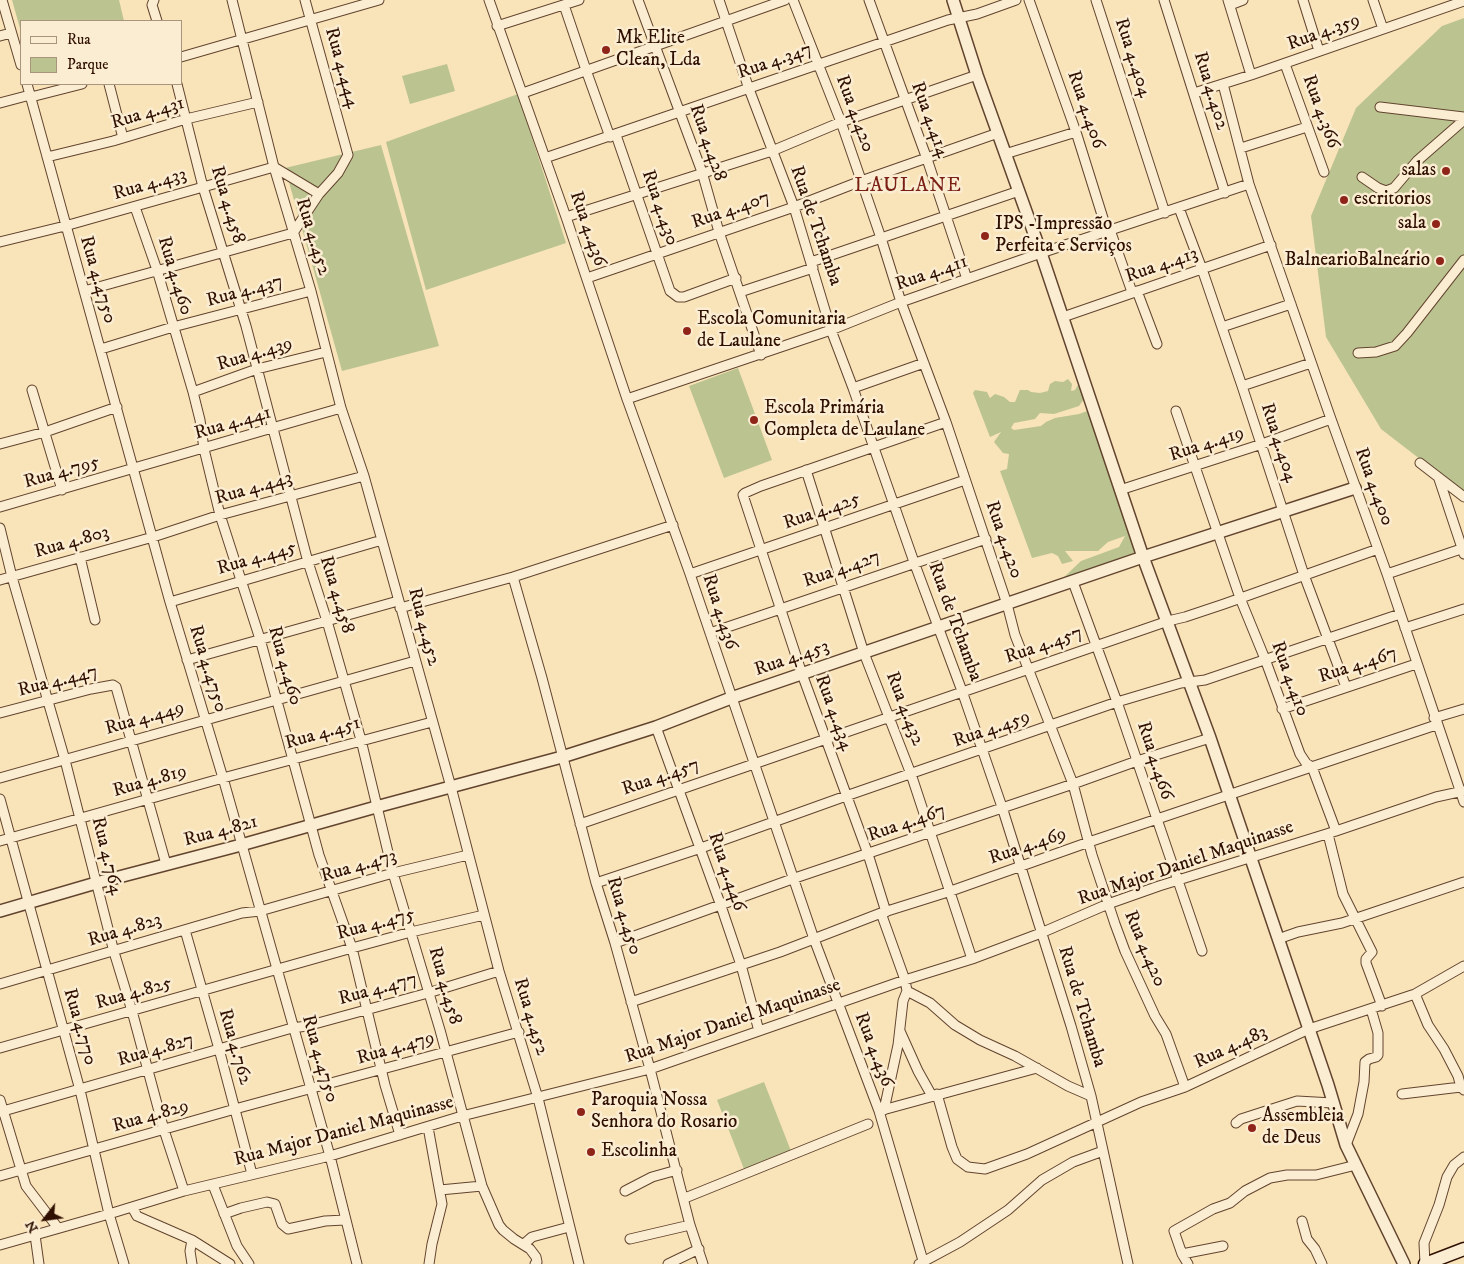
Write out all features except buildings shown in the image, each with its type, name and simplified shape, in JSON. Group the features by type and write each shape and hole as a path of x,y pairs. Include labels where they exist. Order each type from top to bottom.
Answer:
{"main road":[{"path":"1425,1264 1464,1250"}],"street":[{"path":"2,0 20,62"},
{"path":"154,0 152,5 157,20"},
{"name":"Rua 4.452","path":"232,0 274,166 311,291 341,408 364,476 451,787 499,971 538,1098 579,1264"},
{"name":"Rua 4.444","path":"306,0 348,155 338,173 319,194"},
{"path":"182,57 379,0"},
{"name":"Rua 4.436","path":"489,0 566,217 627,399 690,574 731,698 795,878 814,939 837,1003 881,1111 922,1263"},
{"name":"Rua 4.428","path":"638,0 702,172 719,232 761,355"},
{"name":"Rua de Tchamba","path":"719,0 749,89 794,207 831,330 1002,807 1071,1026 1098,1121 1128,1264"},
{"path":"523,93 785,0"},
{"name":"Rua 4.420","path":"793,0 841,122 882,238 901,302 946,422 1008,604 1015,635 1073,784 1108,904 1125,951 1155,1016 1166,1034 1185,1087"},
{"name":"Rua 4.414","path":"869,0 927,158 967,279"},
{"path":"953,0 977,74 1063,317 1143,557 1210,738 1334,1103 1346,1145 1404,1264"},
{"name":"Rua 4.347","path":"545,158 818,64 1016,0"},
{"name":"Rua 4.406","path":"1029,0 1076,132 1108,231 1157,344"},
{"name":"Rua 4.404","path":"1096,0 1165,212"},
{"name":"Rua 4.402","path":"1164,0 1225,193"},
{"path":"1243,0 1229,2 1251,75"},
{"path":"1303,0 1319,51"},
{"path":"1373,0 1383,29"},
{"name":"Rua 4.359","path":"1194,93 1285,64 1383,29 1440,4 1464,1"},
{"path":"497,26 572,2"},
{"name":"Rua 4.430","path":"572,2 586,70 637,193 670,291 675,296 684,297 736,278"},
{"path":"0,36 11,33"},
{"name":"Rua 4.366","path":"1285,64 1324,172"},
{"path":"566,217 772,150 841,122 977,74"},
{"name":"Rua 4.400","path":"1223,84 1249,184 1330,419 1378,548 1435,722 1462,792 1464,802"},
{"name":"Rua 4.4750","path":"27,85 170,602 223,778 292,1028 311,1088 357,1264"},
{"path":"0,103 78,85"},
{"path":"109,85 123,138"},
{"name":"Rua 4.458","path":"177,85 203,187 241,310 308,562 361,740 393,873 482,1186 502,1230 524,1244"},
{"name":"Rua 4.431","path":"48,157 123,138 186,118 258,102"},
{"path":"1380,107 1464,118"},
{"path":"1362,176 1378,188 1386,191 1394,188 1417,161 1464,118"},
{"path":"1240,148 1308,127"},
{"path":"1005,154 1076,132"},
{"name":"Rua 4.407","path":"586,278 794,207 861,181 998,133"},
{"path":"84,291 293,233 319,194 274,166"},
{"name":"Rua 4.433","path":"0,242 134,207 274,166"},
{"name":"Rua 4.411","path":"627,399 761,355 901,302 1041,253 1249,184"},
{"path":"740,292 882,238 1019,191"},
{"name":"Rua 4.460","path":"134,207 157,270 193,392 220,515 260,640 310,826 352,948 381,1070 400,1135"},
{"name":"Rua 4.404","path":"1179,208 1262,444 1304,575 1346,687"},
{"name":"Rua 4.413","path":"1063,317 1271,245"},
{"path":"1358,353 1376,352 1395,346 1464,260"},
{"name":"Rua 4.437","path":"100,349 173,327 311,291"},
{"path":"1222,327 1291,304"},
{"name":"Rua 4.439","path":"193,392 257,369 326,352"},
{"path":"1242,386 1311,363"},
{"path":"853,388 924,364"},
{"path":"32,390 62,490"},
{"path":"0,444 45,432 116,407"},
{"name":"Rua 4.441","path":"133,469 341,408"},
{"name":"Rua 4.410","path":"1176,412 1240,598 1266,659 1282,709 1300,754 1306,763 1312,767 1332,833 1342,894 1372,952 1366,959 1366,963 1382,1006"},
{"name":"Rua 4.419","path":"1120,490 1196,467 1330,419"},
{"path":"806,470 946,422"},
{"path":"1420,463 1464,497"},
{"name":"Rua 4.795","path":"0,507 133,469"},
{"name":"Rua 4.434","path":"806,470 761,486 743,495 802,674 868,854 908,991"},
{"name":"Rua 4.432","path":"806,470 864,652 911,774 972,959"},
{"name":"Rua 4.443","path":"153,537 220,515 364,476"},
{"path":"1387,574 1463,550 1439,479"},
{"name":"Rua 4.425","path":"690,574 965,480"},
{"name":"Rua 4.453","path":"451,787 562,757 656,726 731,698 1143,557 1355,488"},
{"path":"187,660 327,621 513,577 673,525"},
{"name":"Rua 4.764","path":"0,528 12,577 65,760 114,952 164,1130 184,1190"},
{"name":"Rua 4.803","path":"0,580 153,537"},
{"name":"Rua 4.427","path":"710,633 986,539"},
{"name":"Rua 4.445","path":"170,602 382,540"},
{"name":"Rua 4.457","path":"580,824 1096,645 1168,621 1186,617 1378,548"},
{"path":"80,557 95,620"},
{"name":"Rua 4.450","path":"513,577 542,678 596,883 615,943 650,1069 685,1198 690,1225 703,1264"},
{"name":"Rua 4.466","path":"1073,582 1118,702 1156,820 1179,879 1202,950"},
{"path":"1405,628 1464,608"},
{"name":"Rua 4.459","path":"596,883 1118,702 1181,682 1205,680 1400,614"},
{"name":"Rua 4.449","path":"0,778 415,661"},
{"name":"Rua 4.467","path":"1282,709 1416,664"},
{"name":"Rua 4.447","path":"0,713 113,685 116,687 132,740"},
{"name":"Rua 4.469","path":"631,1002 1089,842 1312,767 1435,722 1464,709"},
{"name":"Rua 4.451","path":"223,778 432,722"},
{"name":"Rua 4.446","path":"656,726 701,848 741,965 759,1031"},
{"name":"Rua 4.467","path":"615,943 795,878 1073,784 1136,760 1210,738"},
{"path":"132,740 166,864"},
{"name":"Rua 4.819","path":"0,841 80,820 223,778"},
{"name":"Rua 4.821","path":"0,911 96,883 241,846 451,787"},
{"name":"Rua Major Daniel Maquinasse","path":"0,1245 109,1214 184,1190 330,1156 462,1116 650,1069 837,1003 972,959 1041,933 1108,904 1179,879 1332,833 1436,797 1462,792"},
{"name":"Rua 4.770","path":"0,799 12,838 46,971 64,1030 95,1150 109,1214 124,1264"},
{"name":"Rua 4.473","path":"260,911 393,873 468,855"},
{"path":"1278,939 1298,932 1342,923 1464,882"},
{"name":"Rua 4.823","path":"0,984 242,913 260,911"},
{"name":"Rua 4.475","path":"277,970 411,932 484,915"},
{"name":"Rua 4.762","path":"184,930 219,1049 252,1174"},
{"name":"Rua 4.483","path":"935,1095 957,1159 968,1168 985,1169 1011,1160 1141,1102 1185,1087 1309,1029 1415,994 1464,966"},
{"name":"Rua 4.825","path":"0,1048 277,970"},
{"name":"Rua 4.477","path":"292,1028 307,1026 367,1010 499,971"},
{"path":"881,1111 895,1063 903,1001 908,991 930,1003 955,1025 980,1040 1091,1096"},
{"path":"1402,1094 1462,1089 1455,1070 1428,1025 1415,994"},
{"path":"1346,1145 1358,1114 1364,1082 1365,1062 1376,1058 1378,1054 1378,1033 1371,1009"},
{"name":"Rua 4.827","path":"2,1112 292,1028"},
{"path":"900,1031 918,1071 935,1095"},
{"name":"Rua 4.479","path":"311,1088 519,1032"},
{"path":"881,1111 1037,1068"},
{"name":"Rua 4.829","path":"0,1176 311,1088"},
{"path":"0,1100 2,1112 26,1186 58,1228"},
{"path":"1236,1123 1248,1116 1297,1101 1334,1103"},
{"path":"685,1198 868,1124"},
{"path":"428,1127 442,1204 429,1264"},
{"path":"922,1263 960,1242 1008,1210 1042,1180 1073,1162 1103,1151"},
{"path":"1425,1264 1424,1243 1440,1205 1447,1177 1454,1165 1464,1156"},
{"path":"1188,1264 1182,1254 1174,1231 1213,1209 1230,1203 1260,1182 1277,1176 1316,1175 1356,1164"},
{"path":"625,1191 652,1177 677,1170"},
{"path":"212,1185 241,1252 250,1264"},
{"path":"440,1190 482,1186"},
{"path":"224,1214 267,1202 275,1204 282,1224 288,1229 325,1221 345,1220"},
{"path":"132,1207 138,1216 192,1240 230,1264"},
{"path":"1302,1221 1307,1239 1316,1250 1322,1264"},
{"path":"630,1239 690,1225"},
{"path":"535,1264 537,1262 535,1255 524,1244 532,1237 569,1227"},
{"path":"35,1235 40,1264"},
{"path":"192,1240 190,1251 192,1264"},
{"path":"1182,1254 1223,1246"},
{"path":"668,1264 698,1249"}],"green space":[{"path":"12,0 119,0 124,20 20,20 20,28"},
{"path":"1464,18 1464,493 1381,429 1326,337 1311,216 1356,108 1442,26"},
{"path":"447,64 455,91 410,104 402,76"},
{"path":"518,94 566,243 426,290 386,142"},
{"path":"381,145 439,346 342,371 285,168"},
{"path":"738,368 772,460 724,478 689,386"},
{"path":"1068,379 1072,384 1071,391 1075,390 1078,385 1083,390 1084,399 1079,406 1054,414 1040,413 1035,419 1014,423 1011,428 1014,430 1041,426 1055,418 1090,410 1141,558 1061,580 1081,561 1119,547 1125,536 1108,542 1098,551 1065,551 1073,561 1062,564 1058,556 1052,553 1032,558 1000,471 1007,469 1009,454 1003,453 994,442 1001,432 990,437 973,393 975,390 987,392 990,398 995,394 1004,397 1010,402 1015,402 1020,390 1040,393 1048,391 1050,384 1055,381 1063,382"},
{"path":"764,1082 791,1151 744,1169 717,1100"}],"place":[{"name":"Mk Elite Clean, Lda","path":"606,50"},
{"name":"salas","path":"1446,171"},
{"name":"escritorios","path":"1344,200"},
{"name":"sala","path":"1436,224"},
{"name":"IPS -Impressão Perfeita e Serviços","path":"985,236"},
{"name":"BalnearioBalneário","path":"1440,261"},
{"name":"Escola Comunitaria de Laulane","path":"687,331"},
{"name":"Escola Primária Completa de Laulane","path":"754,420"},
{"name":"Paroquia Nossa Senhora do Rosario","path":"581,1112"},
{"name":"Assembleia de Deus","path":"1252,1128"},
{"name":"Escolinha","path":"591,1152"}],"district":[{"name":"LAULANE","path":"908,187"}]}
